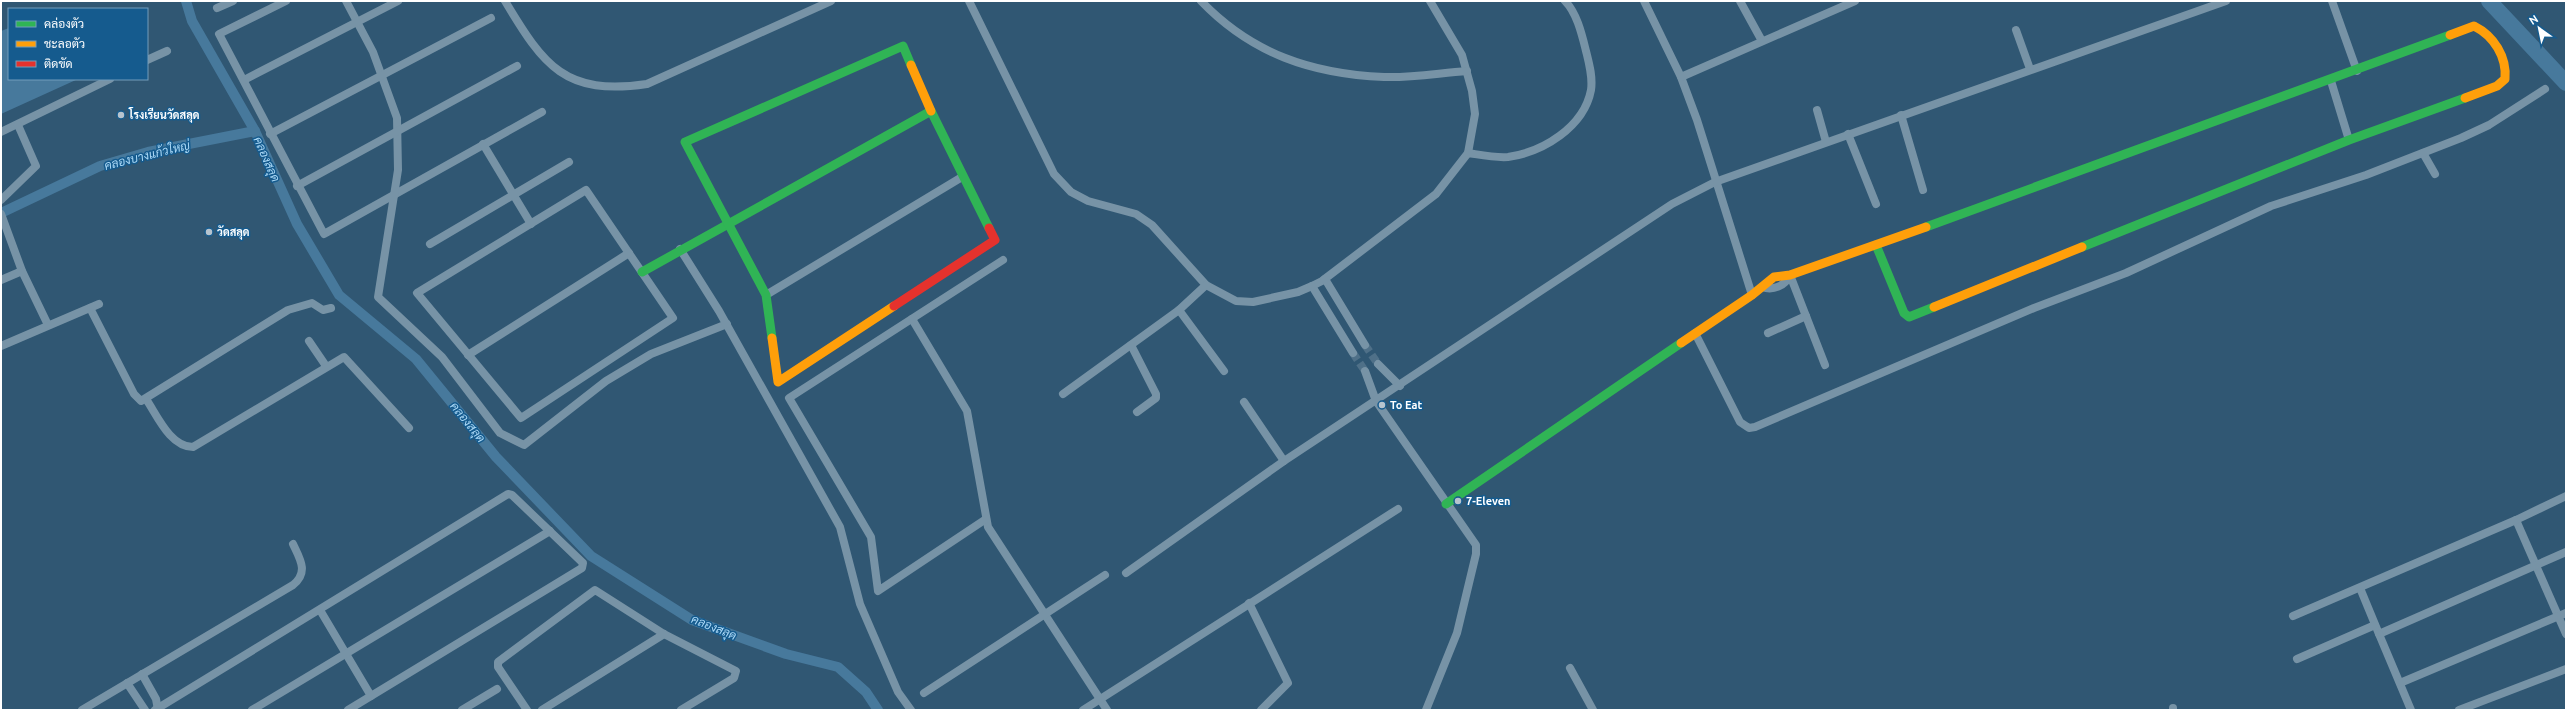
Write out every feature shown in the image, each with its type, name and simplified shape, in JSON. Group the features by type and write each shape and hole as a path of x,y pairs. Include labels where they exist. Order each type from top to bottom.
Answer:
{"street":[{"path":"217,8 233,1"},
{"path":"286,1 219,34 244,80 297,186 324,234 542,112"},
{"path":"346,1 381,76 397,118 398,170 378,297 442,357 500,433 524,445 606,381 651,354 727,324"},
{"path":"244,80 398,1"},
{"path":"504,1 525,35 547,62 569,78 593,87 622,88 647,84 831,1"},
{"path":"969,1 1054,174 1071,192 1088,202 1136,214 1152,225 1206,285 1236,301 1253,302 1298,292 1325,279 1436,194 1468,153 1475,114 1467,71 1453,38 1430,1"},
{"path":"1201,1 1220,21 1265,51 1301,64 1341,73 1385,77 1467,71"},
{"path":"1468,153 1506,157 1522,154 1542,146 1563,133 1584,110 1591,90 1589,62 1576,20 1565,1"},
{"path":"1644,1 1681,78 1752,295"},
{"path":"1740,1 1762,41"},
{"path":"1681,78 1855,1"},
{"path":"1126,573 1284,461 1400,386 1672,204 1715,182 2030,69 2226,1"},
{"path":"2332,1 2357,71"},
{"path":"270,134 491,18"},
{"path":"1446,504 1752,295 1762,287 1765,281 1776,276 1784,273 1790,275 1876,245 2331,81 2474,26 2480,28 2492,39 2504,63 2506,73 2505,79 2497,86 2349,140 1909,317 1904,313 1876,245"},
{"path":"2016,30 2030,69"},
{"path":"903,46 931,111 962,177 996,240 778,382 766,294 685,142 903,46"},
{"path":"148,60 167,51"},
{"path":"297,186 397,133 517,66"},
{"path":"1,132 108,80"},
{"path":"2331,81 2349,140"},
{"path":"1695,333 1740,422 1748,428 2034,308 2126,273 2271,206 2366,176 2477,132 2545,89"},
{"path":"1817,110 1826,142"},
{"path":"642,272 680,249 931,111"},
{"path":"1901,115 1923,190"},
{"path":"1,200 36,166 18,125"},
{"path":"1848,134 1876,204"},
{"path":"483,144 531,224"},
{"path":"2423,153 2434,174"},
{"path":"430,244 569,162"},
{"path":"766,294 962,177"},
{"path":"586,190 673,318 521,418 417,293 531,224 586,190"},
{"path":"1,214 22,271 48,325"},
{"path":"680,249 727,324 840,527 860,604 898,692 911,710"},
{"path":"468,355 629,253"},
{"path":"986,519 878,591 871,537 789,398 1003,260"},
{"path":"1,280 22,271"},
{"path":"1790,275 1825,365"},
{"path":"1325,279 1365,345"},
{"path":"1063,394 1179,310 1206,285"},
{"path":"1312,286 1353,353"},
{"path":"90,308 139,401 288,310 312,303 323,310 331,308"},
{"path":"1,346 99,304"},
{"path":"1179,310 1224,371"},
{"path":"1768,332 1806,316"},
{"path":"912,319 967,411 988,527 1107,710"},
{"path":"309,341 326,366"},
{"path":"1131,345 1156,398 1137,412"},
{"path":"146,398 178,443 186,447 193,448 342,356 347,358 409,428"},
{"path":"1378,364 1400,386"},
{"path":"1365,371 1376,401 1446,504 1472,538 1476,554 1457,633 1426,710"},
{"path":"1244,402 1284,461"},
{"path":"142,674 156,699 157,709 508,494 582,562 582,568 348,710"},
{"path":"2293,616 2516,520 2566,496"},
{"path":"1083,710 1398,509"},
{"path":"2516,520 2566,634"},
{"path":"252,710 348,654 550,531"},
{"path":"82,710 297,582 303,571 302,563 292,544"},
{"path":"2379,634 2536,567 2566,552"},
{"path":"924,693 1045,616 1105,575"},
{"path":"2360,588 2411,710"},
{"path":"527,710 498,667 498,662 592,591 598,590 664,634 737,672 734,678 681,710"},
{"path":"1249,603 1288,683 1261,710"},
{"path":"320,610 372,696"},
{"path":"2400,683 2566,613"},
{"path":"2297,659 2375,625"},
{"path":"542,710 664,634"},
{"path":"1570,668 1593,710"},
{"path":"2459,710 2566,669"},
{"path":"127,683 145,710"},
{"path":"462,710 497,689"}],"water":[{"path":"8,28 8,80 76,80 1,114 1,31"}],"waterway":[{"name":"คลองสลุด","path":"186,1 192,21 255,131 297,224 339,295 416,359 496,457 591,556 692,620 786,654 838,667 866,692 878,710"},
{"path":"2489,1 2566,83"},
{"name":"คลองบางแก้วใหญ่","path":"1,213 100,166 148,152 255,131"}],"tunnel":[{"path":"1365,345 1378,364"},
{"path":"1353,353 1365,371"}],"traffic: fast":[{"path":"1926,227 2450,35"},
{"path":"772,338 766,295 685,142 903,46 911,65"},
{"path":"2082,247 2349,140 2465,98"},
{"path":"642,272 931,111 989,228"},
{"path":"1876,245 1904,313 1909,317 1934,307"},
{"path":"1446,504 1681,343"}],"traffic: slow":[{"path":"2450,35 2474,26 2488,35 2493,41 2498,48 2504,63 2505,79 2497,86 2465,98"},
{"path":"911,65 931,111"},
{"path":"1681,343 1752,295 1774,277 1790,275 1926,227"},
{"path":"1934,307 2082,247"},
{"path":"772,338 778,382 894,306"}],"traffic: jam":[{"path":"894,306 995,240 989,228"}],"place":[{"name":"โรงเรียนวัดสลุด","path":"121,115"},
{"name":"วัดสลุด","path":"209,232"},
{"name":"To Eat","path":"1382,405"},
{"name":"7-Eleven","path":"1458,501"}]}
